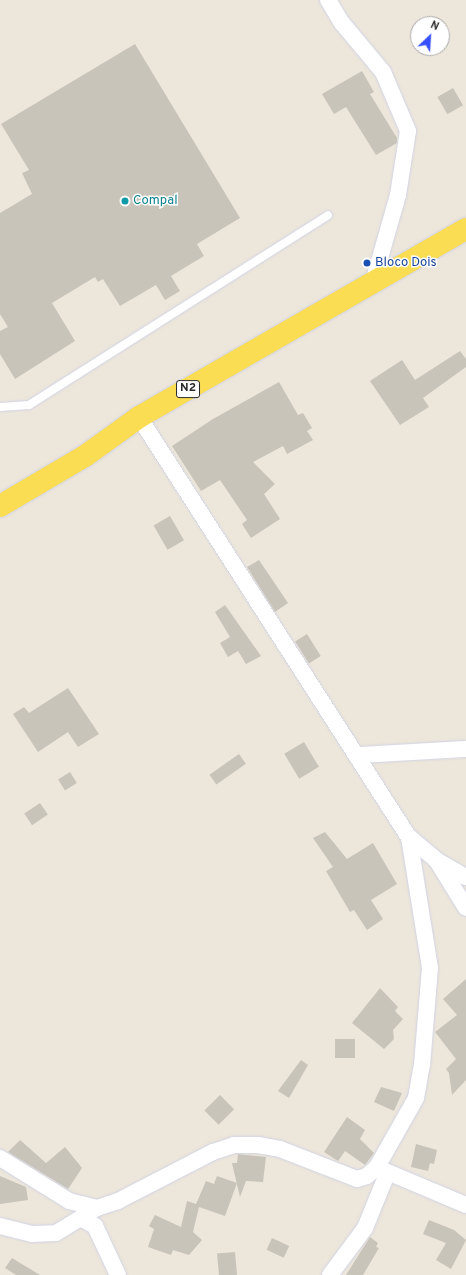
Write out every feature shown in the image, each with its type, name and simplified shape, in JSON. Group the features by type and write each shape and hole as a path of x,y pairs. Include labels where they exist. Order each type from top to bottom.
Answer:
{"main road":[{"name":"N2","path":"0,506 85,456 139,417 466,229"}],"street":[{"path":"328,0 342,23 382,72 408,131 398,195 373,283"},
{"path":"139,417 359,755 409,837 436,860 466,877"},
{"path":"359,755 466,748"},
{"path":"330,1275 366,1228 382,1171 416,1098 422,1065 430,968 409,837"},
{"path":"436,860 466,908"},
{"path":"0,1226 31,1234 56,1234 82,1219 97,1208 118,1201 213,1152 234,1145 258,1144 280,1150 357,1178 382,1171 466,1205"},
{"path":"0,1158 69,1201 97,1208"},
{"path":"82,1219 95,1226 118,1275"}],"lane":[{"path":"0,407 29,405 328,215"}],"building":[{"name":"Compal","path":"135,44 240,218 197,244 204,256 171,276 180,291 165,300 156,285 120,306 103,279 98,282 95,277 52,303 75,341 15,379 0,354 0,331 8,327 0,314 0,213 32,194 22,173 29,170 1,124"},
{"path":"362,71 374,92 370,94 397,138 397,143 376,155 346,107 334,114 322,94"},
{"path":"453,88 463,105 447,114 437,97"},
{"path":"460,351 466,359 466,367 423,398 429,407 400,425 370,381 402,360 415,380"},
{"path":"279,382 298,415 303,413 312,428 307,431 313,440 287,454 283,446 253,462 275,484 264,494 280,519 251,538 242,524 247,520 220,480 201,491 172,446 213,419"},
{"path":"170,516 184,540 168,550 154,526"},
{"path":"259,560 288,603 275,612 247,567"},
{"path":"225,605 261,656 246,664 238,651 228,657 220,643 230,637 215,612"},
{"path":"307,634 321,656 309,663 295,641"},
{"path":"68,688 99,734 78,747 68,732 38,752 13,714 24,707 29,713"},
{"path":"304,742 319,767 299,779 284,754"},
{"path":"239,754 246,764 216,784 210,775"},
{"path":"70,772 77,783 65,790 58,779"},
{"path":"40,803 48,815 32,825 24,814"},
{"path":"325,832 347,859 373,843 397,884 371,900 383,919 367,930 354,910 350,912 326,871 333,867 313,838"},
{"path":"466,979 466,1080 452,1095 449,1073 446,1069 456,1059 435,1032 457,1015 443,999"},
{"path":"380,988 398,1007 395,1011 403,1019 393,1030 394,1039 384,1049 352,1023"},
{"path":"335,1039 355,1039 355,1058 335,1058"},
{"path":"301,1060 308,1065 289,1098 278,1091"},
{"path":"381,1087 402,1093 394,1111 374,1102"},
{"path":"220,1095 234,1109 219,1125 204,1111"},
{"path":"347,1117 365,1130 360,1139 374,1153 365,1165 345,1151 338,1161 324,1152"},
{"path":"20,1140 46,1163 65,1147 82,1168 68,1189 8,1152"},
{"path":"416,1144 437,1150 434,1164 430,1163 428,1171 411,1167"},
{"path":"238,1154 266,1157 263,1182 246,1181 240,1197 232,1163 237,1163"},
{"path":"0,1176 26,1187 28,1200 0,1204"},
{"path":"217,1176 237,1183 225,1216 199,1207 193,1232 202,1240 189,1255 173,1250 171,1255 148,1247 154,1229 149,1226 155,1215 181,1227 187,1201 196,1204 206,1181 214,1184"},
{"path":"429,1220 454,1230 466,1240 451,1269 436,1260 446,1243 423,1234"},
{"path":"370,1237 378,1243 376,1247 379,1248 363,1275 346,1275"},
{"path":"272,1238 289,1246 284,1258 267,1250"},
{"path":"235,1252 237,1275 219,1275 217,1254"},
{"path":"12,1258 40,1275 16,1275 5,1268"}],"place":[{"name":"Compal","path":"125,201"},
{"name":"Bloco Dois","path":"367,263"}]}
